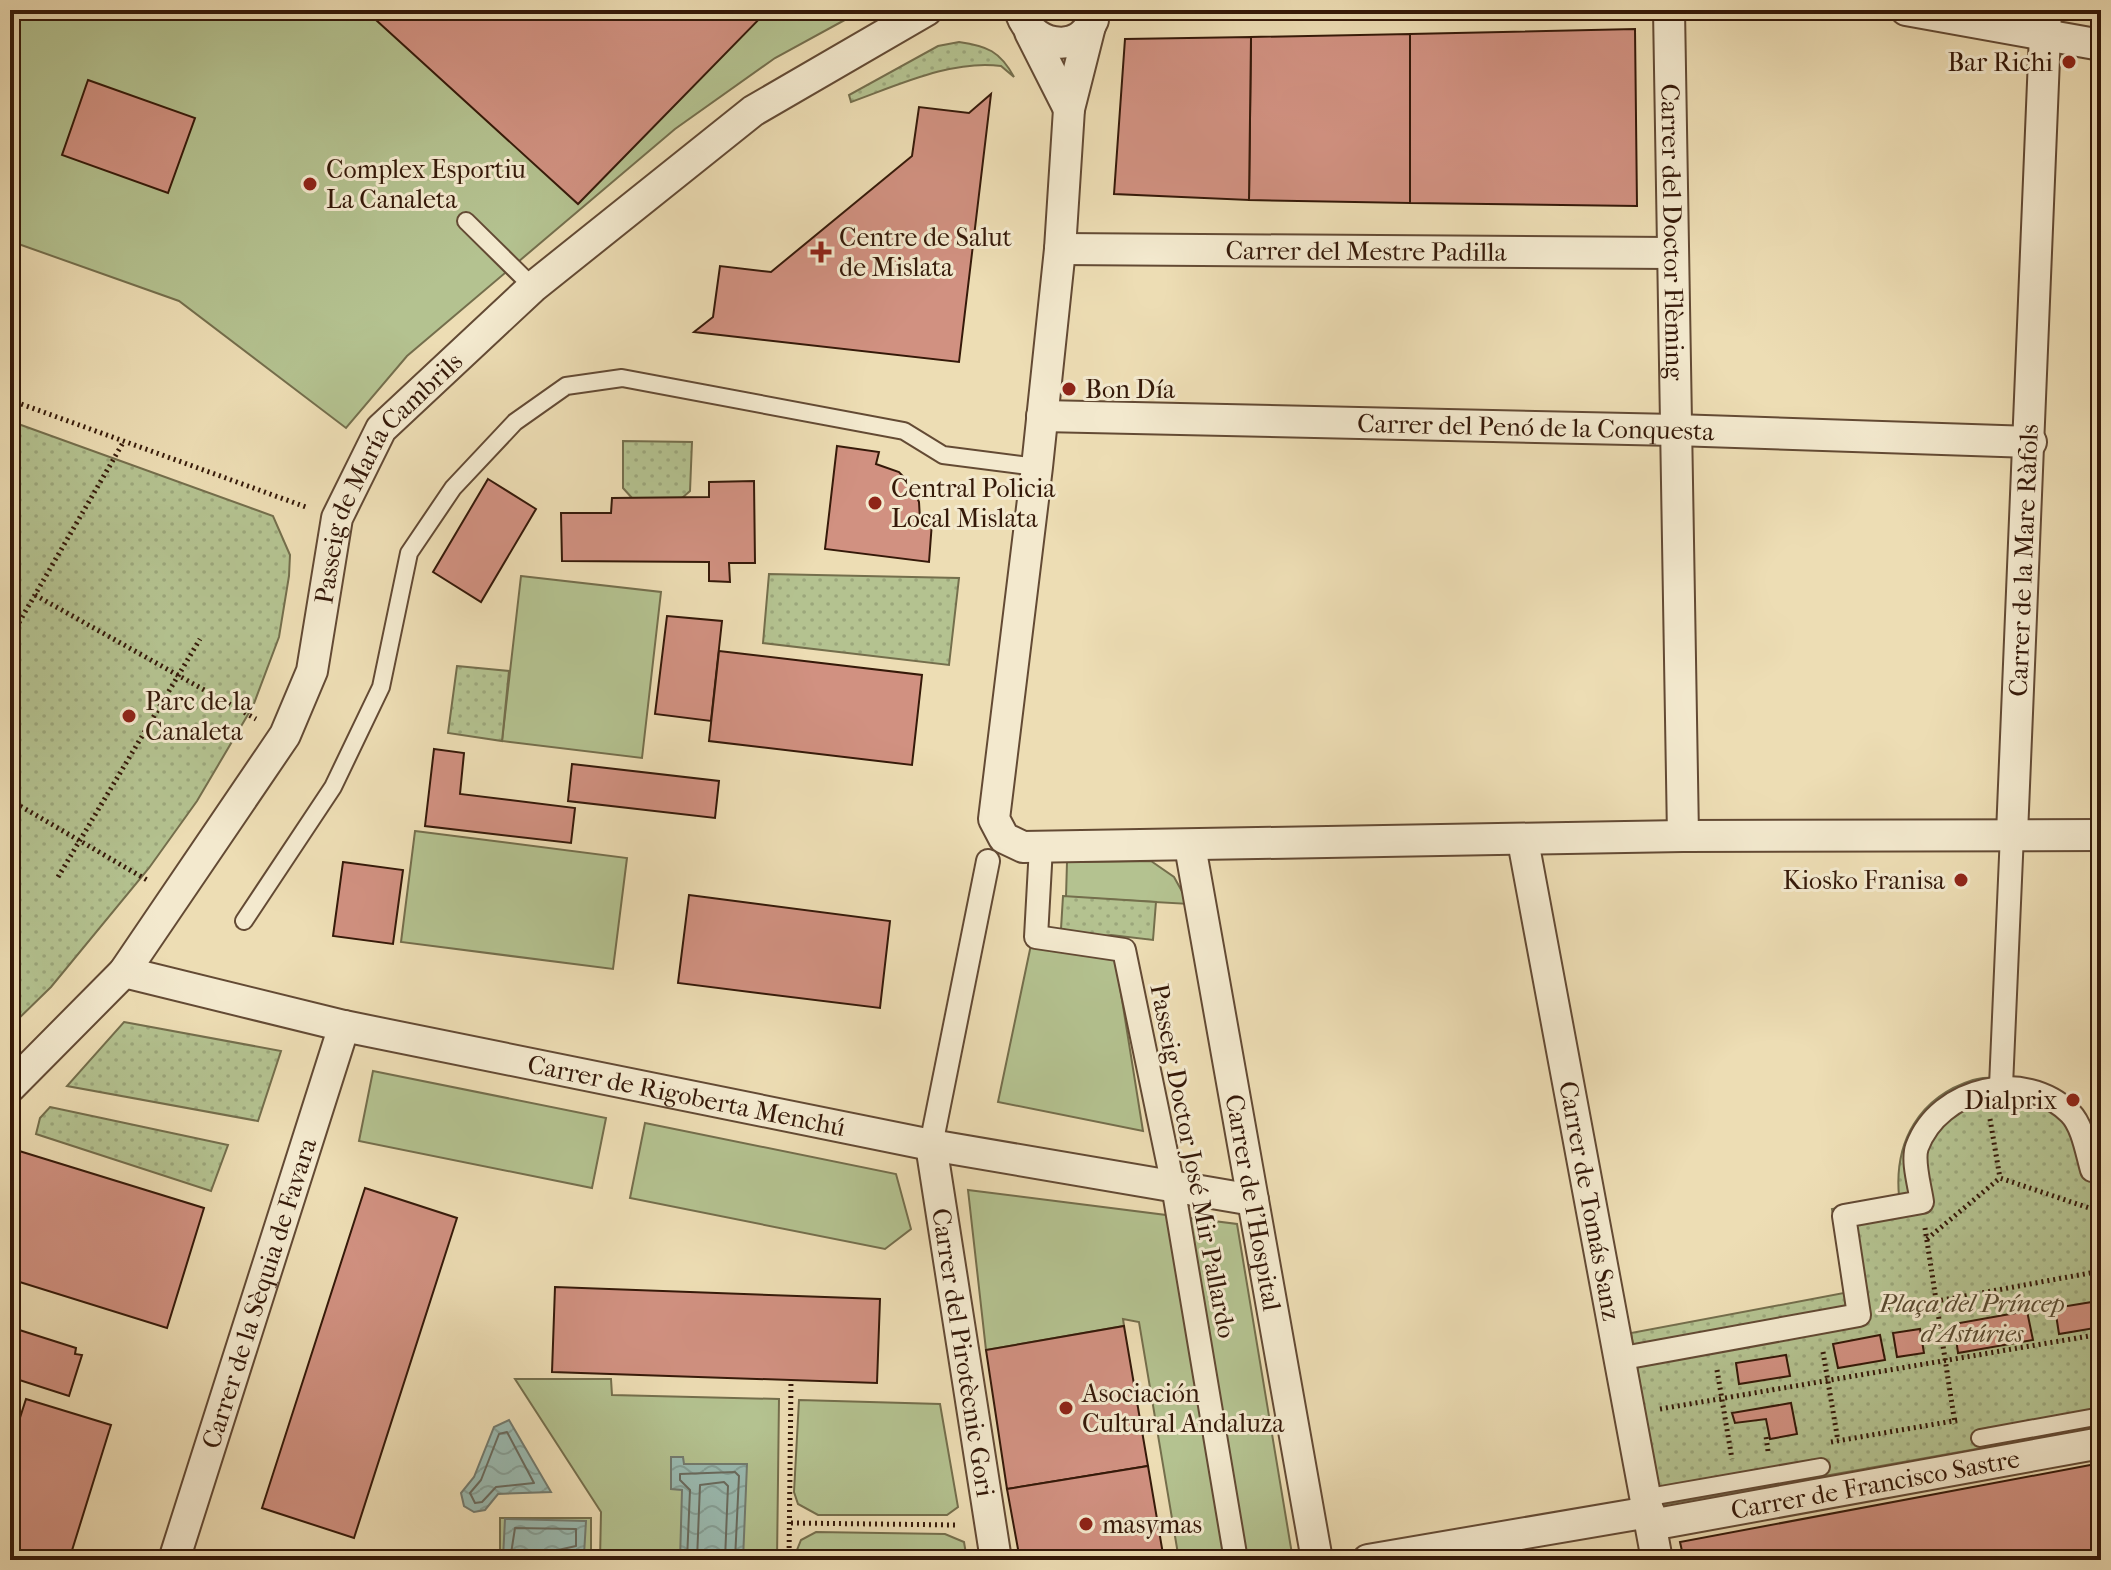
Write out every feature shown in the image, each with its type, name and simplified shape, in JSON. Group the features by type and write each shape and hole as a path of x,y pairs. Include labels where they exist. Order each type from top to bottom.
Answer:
{"street":[{"name":"Passeig de María Cambrils","path":"10,1087 124,972 285,735 312,671 337,518 381,429 533,287 753,111 927,10"},
{"name":"Carrer del Doctor Flèming","path":"1669,10 1683,836"},
{"path":"1906,10 2045,23 2101,45"},
{"path":"1025,21 1041,39 1067,42 1095,15"},
{"path":"931,1145 995,840 1060,249 1069,109 1095,15"},
{"path":"1025,21 1069,109"},
{"name":"Carrer de la Mare Ràfols","path":"1993,1088 2012,834 2031,442 2045,23"},
{"name":"Carrer del Mestre Padilla","path":"1060,249 1671,253"},
{"name":"Carrer del Penó de la Conquesta","path":"1042,416 1675,430 2031,442"},
{"path":"995,840 1023,847 1041,847 1683,836 2101,835"},
{"name":"Carrer de Tomás Sanz","path":"1523,841 1657,1560"},
{"name":"Carrer de l'Hospital","path":"1190,846 1317,1560"},
{"name":"Passeig Doctor José Mir Pallardo","path":"1041,847 1036,937 1124,950 1173,1186 1236,1560"},
{"name":"Carrer de Rigoberta Menchú","path":"124,972 344,1026 931,1145 1253,1200"},
{"name":"Carrer de la Sèquia de Favara","path":"174,1560 344,1026"},
{"path":"1618,1359 1859,1315 1844,1216 1922,1202 1916,1149 1934,1121 1962,1096 1993,1088 2037,1092 2071,1113 2085,1144 2092,1170 2101,1168"},
{"name":"Carrer del Pirotècnic Gori","path":"931,1145 996,1560"},
{"name":"Carrer de Francisco Sastre","path":"1368,1560 1650,1518 2101,1443"}],"lane":[{"path":"466,221 533,287"},
{"path":"244,921 333,787 381,687 409,553 453,488 515,422 566,386 622,378 904,431 943,455 1037,467"},
{"path":"1980,1438 2101,1416"},
{"path":"1650,1518 1655,1496 1821,1467"}],"path":[{"path":"10,400 337,518"},
{"path":"10,638 124,441"},
{"path":"35,595 285,735"},
{"path":"58,877 200,639"},
{"path":"10,800 175,896"},
{"path":"1993,1088 2000,1178"},
{"path":"2000,1178 2101,1212"},
{"path":"1926,1239 2000,1178"},
{"path":"1922,1202 1962,1468"},
{"path":"1859,1315 2101,1271"},
{"path":"1818,1323 1838,1441"},
{"path":"1649,1411 2101,1334"},
{"path":"1712,1342 1732,1460"},
{"path":"789,1560 791,1380"},
{"path":"1823,1444 1969,1418"},
{"path":"1768,1453 1766,1436 1769,1435"},
{"path":"1756,1455 1777,1451"},
{"path":"1718,1462 1744,1457"},
{"path":"791,1523 990,1526"}],"green space":[{"name":"Complex Esportiu La Canaleta","path":"10,10 863,10 775,58 675,129 407,356 346,428 179,301 10,241"},
{"path":"959,42 992,51 1014,77 1001,66 964,66 925,75 851,102 849,95 938,46"},
{"name":"Parc de la Canaleta","path":"10,421 273,516 290,555 279,637 253,706 197,801 149,868 51,987 10,1027"},
{"path":"623,441 692,442 690,491 682,498 632,498 623,488"},
{"path":"769,574 959,578 949,665 763,643"},
{"path":"521,576 661,592 642,758 502,741"},
{"path":"457,666 509,671 502,741 448,733"},
{"path":"415,831 627,858 613,969 401,942"},
{"path":"1151,861 1174,877 1189,904 1066,897 1067,862"},
{"path":"1063,896 1156,902 1153,940 1111,935 1084,940 1075,932 1061,929"},
{"path":"1032,940 1115,956 1143,1131 998,1102"},
{"path":"124,1022 281,1051 258,1121 67,1086"},
{"path":"373,1071 606,1118 592,1188 359,1141"},
{"name":"Plaça del Príncep d'Astúries","path":"2017,1078 2042,1085 2090,1138 2101,1159 2101,1427 1661,1505 1631,1333 1844,1293 1832,1209 1899,1196 1901,1157 1906,1140 1914,1124 1938,1098 1973,1080"},
{"path":"50,1107 228,1145 211,1191 36,1134 40,1118"},
{"path":"645,1123 896,1174 911,1229 885,1249 630,1198"},
{"path":"968,1190 1237,1224 1293,1560 1179,1560 1139,1322 1123,1319 1124,1326 986,1350"},
{"path":"515,1379 611,1379 612,1395 779,1399 777,1560 600,1560 601,1512"},
{"path":"799,1400 940,1404 958,1507 947,1515 818,1515 798,1504 794,1492"},
{"path":"500,1518 591,1518 591,1560 500,1560"},
{"path":"816,1532 945,1534 964,1542 967,1560 793,1560 801,1540"}],"water":[{"path":"509,1420 551,1492 498,1494 485,1510 474,1512 464,1506 461,1493 474,1477 494,1427"},
{"path":"671,1457 683,1457 684,1464 747,1464 743,1560 680,1560 682,1490 671,1489"},
{"path":"505,1519 586,1521 584,1555 503,1558"}],"building":[{"path":"365,10 768,10 578,204"},
{"path":"1635,29 1637,206 1410,203 1410,34"},
{"path":"1410,34 1410,203 1249,200 1251,37"},
{"path":"1251,37 1249,200 1114,194 1125,39"},
{"path":"88,80 195,118 168,193 62,155"},
{"path":"991,94 959,362 694,332 713,317 720,266 771,272 912,156 919,107 969,113"},
{"path":"837,446 879,452 876,464 899,472 912,486 919,502 920,520 932,522 929,562 825,549"},
{"path":"488,479 536,509 481,602 433,572"},
{"path":"754,481 755,563 729,563 730,582 709,581 709,562 562,561 561,513 611,513 612,498 709,497 709,482"},
{"path":"667,616 722,621 711,721 655,714"},
{"path":"719,651 922,675 912,765 709,741"},
{"path":"434,749 464,753 460,794 575,808 571,843 425,826"},
{"path":"572,764 719,781 715,818 568,801"},
{"path":"343,862 403,870 393,944 333,936"},
{"path":"689,895 890,921 880,1008 678,983"},
{"path":"16,1150 204,1208 167,1328 10,1279 10,1168"},
{"path":"365,1188 457,1218 354,1538 262,1508"},
{"path":"555,1287 880,1299 877,1383 552,1372"},
{"path":"2098,1301 2101,1327 2059,1334 2055,1308"},
{"path":"2027,1311 2033,1340 1958,1353 1954,1324"},
{"name":"Asociación Cultural Andaluza","path":"1124,1326 1148,1466 1007,1489 986,1350"},
{"path":"10,1327 76,1348 75,1354 82,1355 69,1396 10,1377"},
{"path":"1920,1329 1924,1353 1897,1357 1893,1333"},
{"path":"1880,1335 1885,1360 1838,1368 1833,1344"},
{"path":"1786,1355 1790,1376 1739,1384 1736,1363"},
{"path":"26,1399 111,1425 69,1560 10,1560 10,1449"},
{"path":"1791,1403 1797,1434 1770,1439 1766,1419 1735,1423 1732,1413"},
{"path":"2101,1463 2101,1560 1684,1560 1680,1542"},
{"name":"masymas","path":"1148,1466 1164,1560 1020,1560 1007,1489"}],"place":[{"name":"Bar Richi","path":"2069,62"},
{"name":"Complex Esportiu La Canaleta","path":"310,184"},
{"name":"Centre de Salut de Mislata","path":"821,252"},
{"name":"Bon Día","path":"1069,389"},
{"name":"Central Policia Local Mislata","path":"875,503"},
{"name":"Parc de la Canaleta","path":"129,716"},
{"name":"Kiosko Franisa","path":"1961,880"},
{"name":"Dialprix","path":"2073,1100"},
{"name":"Asociación Cultural Andaluza","path":"1066,1408"},
{"name":"masymas","path":"1086,1524"}]}
